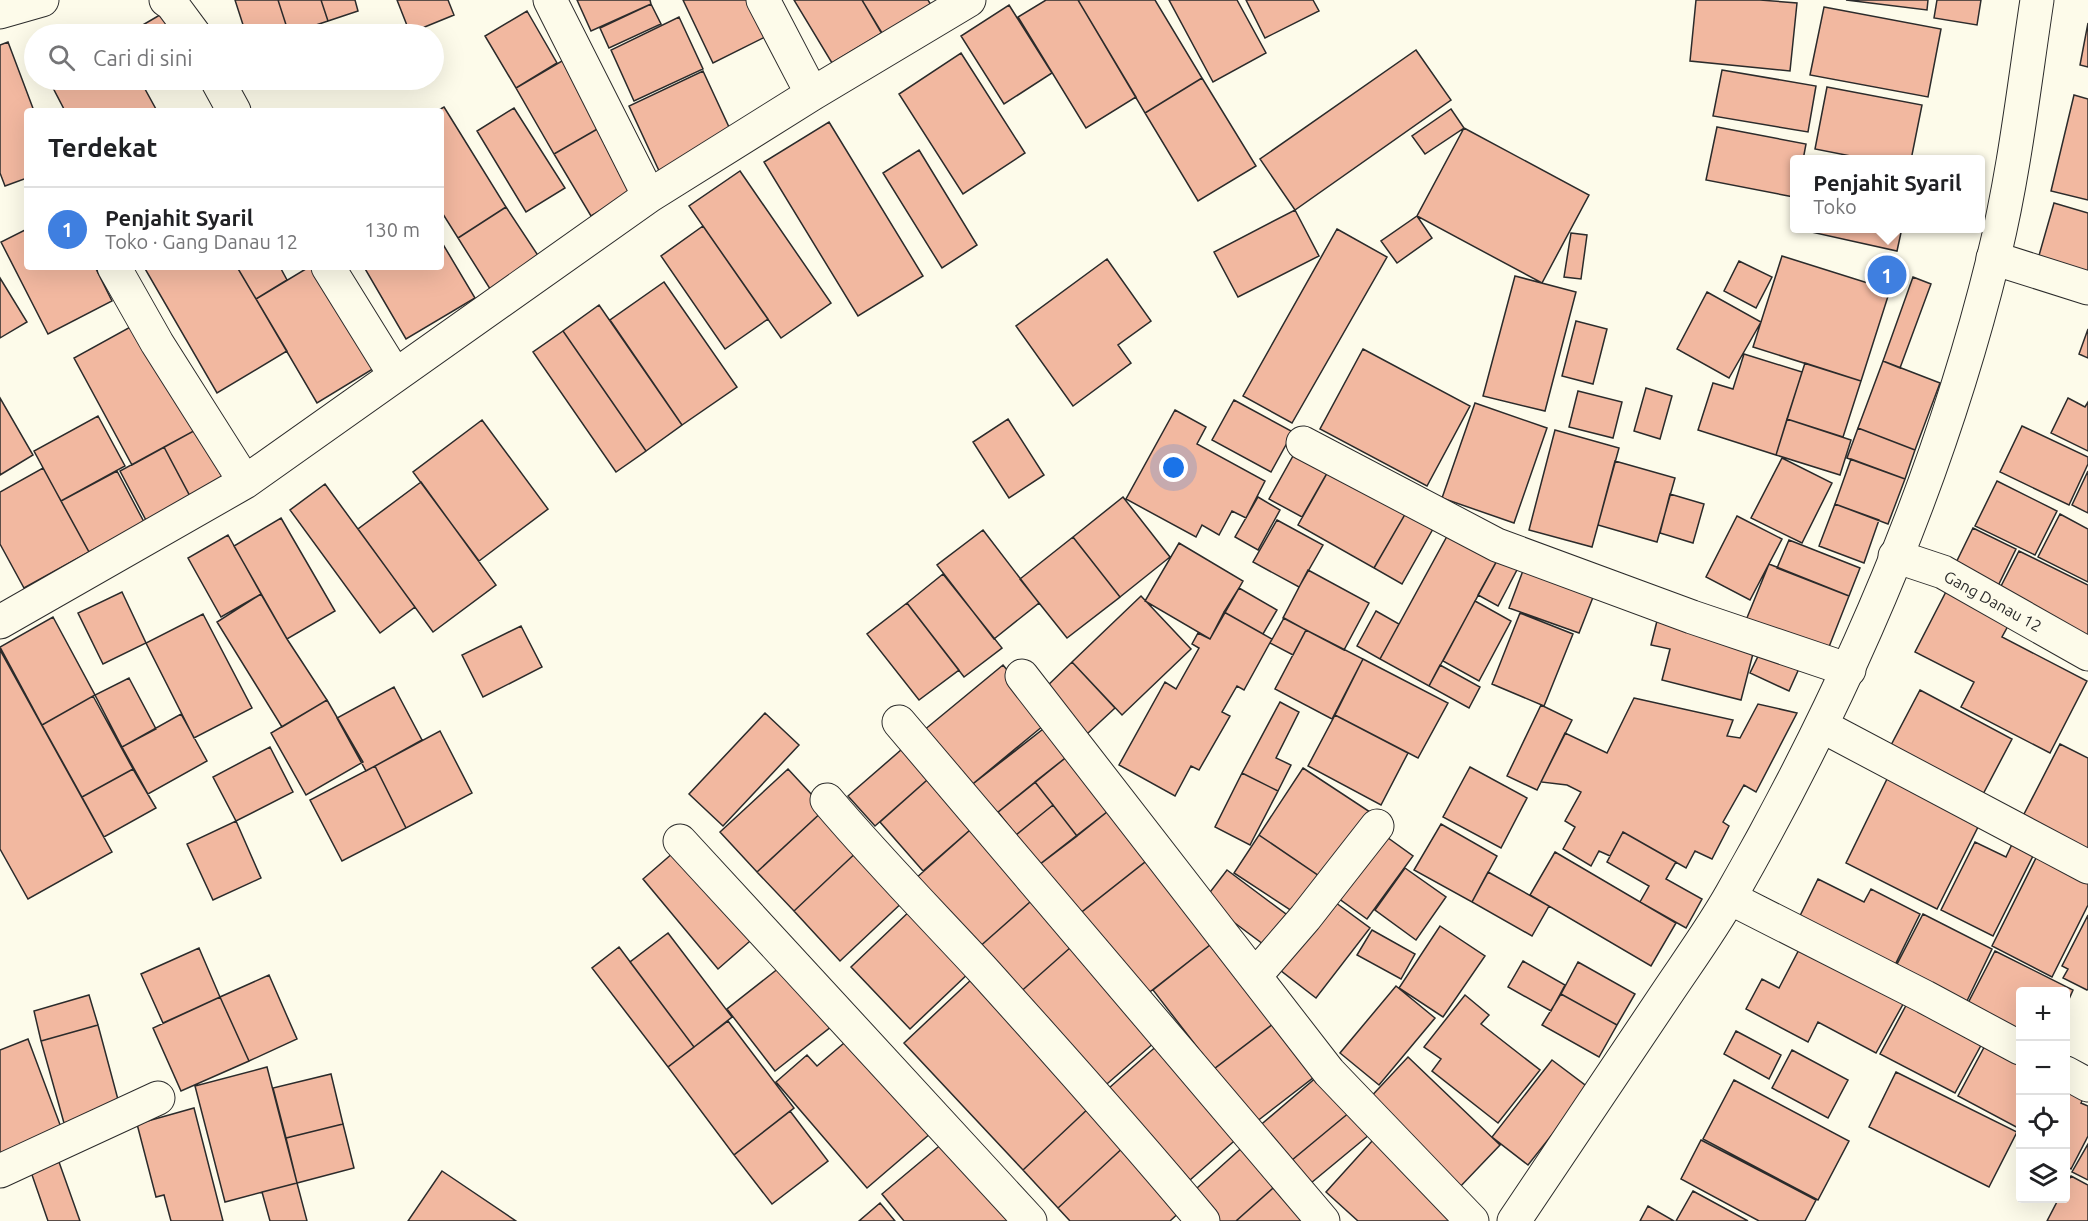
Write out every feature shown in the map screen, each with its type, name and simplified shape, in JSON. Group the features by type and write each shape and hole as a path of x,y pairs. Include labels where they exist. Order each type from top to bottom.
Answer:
{"street":[{"path":"0,12 42,0"},
{"path":"166,0 171,3 187,24"},
{"path":"550,0 649,196"},
{"path":"763,0 812,94"},
{"path":"0,622 246,482 649,196 812,94 969,0"},
{"path":"1514,1221 1730,898 1822,726 1849,670 1927,478 1964,361 1993,258 2017,134 2037,0"},
{"path":"222,90 232,108"},
{"path":"1993,258 2088,288"},
{"path":"116,270 158,343 246,482"},
{"path":"330,270 395,375"},
{"path":"1303,443 1497,545 1692,617 1849,670"},
{"name":"Gang Danau 12","path":"1895,556 1943,572 2088,654"},
{"path":"1022,676 1329,1072 1472,1221"},
{"path":"899,722 1323,1221"},
{"path":"1822,726 2088,867"},
{"path":"827,800 865,845 980,967 1203,1221"},
{"path":"1255,976 1305,918 1377,826"},
{"path":"680,841 1030,1221"},
{"path":"1730,898 2016,1046"},
{"path":"2070,1075 2088,1085"},
{"path":"0,1171 158,1098"}],"building":[{"path":"235,0 278,0 286,24 243,24"},
{"path":"278,0 321,0 328,21 319,24 286,24"},
{"path":"321,0 355,0 358,11 328,21"},
{"path":"397,0 448,0 454,15 432,24 406,24"},
{"path":"577,0 650,0 651,4 591,31"},
{"path":"683,0 755,0 771,34 713,63"},
{"path":"794,0 862,0 882,33 832,63"},
{"path":"862,0 928,0 931,5 882,34"},
{"path":"1046,0 1078,0 1136,97 1086,128 1018,17"},
{"path":"1078,0 1155,0 1202,78 1145,113"},
{"path":"1169,0 1237,0 1266,53 1213,82"},
{"path":"1246,0 1313,0 1319,11 1265,38"},
{"path":"1696,0 1760,0 1797,3 1790,71 1690,61"},
{"path":"1846,0 1928,0 1927,10"},
{"path":"1937,0 1981,0 1977,25 1934,18"},
{"path":"651,4 661,24 609,48 600,28"},
{"path":"1009,5 1052,73 1004,104 961,36"},
{"path":"1824,7 1941,29 1928,97 1810,75"},
{"path":"170,9 179,24 144,24"},
{"path":"527,11 557,63 516,88 485,36"},
{"path":"679,17 703,69 634,101 611,50"},
{"path":"2088,23 2088,67 2080,65"},
{"path":"8,42 24,90 26,90 33,108 24,108 24,179 5,186 0,173 0,45"},
{"path":"1416,50 1451,100 1295,210 1260,159"},
{"path":"961,53 1025,153 963,194 899,94"},
{"path":"567,58 606,124 554,154 516,88"},
{"path":"1722,70 1816,86 1808,132 1713,116"},
{"path":"703,71 735,140 661,175 629,106"},
{"path":"1202,78 1256,166 1198,201 1145,113"},
{"path":"1827,87 1922,105 1912,155 1846,155 1815,149"},
{"path":"54,90 145,90 155,108 63,108"},
{"path":"2074,95 2088,99 2088,200 2051,191"},
{"path":"444,107 506,207 458,238 444,216"},
{"path":"514,108 565,188 526,212 477,131"},
{"path":"1451,109 1464,128 1425,154 1412,136"},
{"path":"829,122 923,276 858,316 764,162"},
{"path":"606,124 642,186 591,216 554,154"},
{"path":"1717,127 1806,144 1804,155 1790,155 1790,196 1706,180"},
{"path":"1464,128 1589,195 1542,283 1417,216"},
{"path":"919,150 977,245 942,268 883,173"},
{"path":"740,171 831,303 781,338 689,206"},
{"path":"2054,203 2088,213 2088,273 2038,259"},
{"path":"506,207 541,260 492,292 458,238"},
{"path":"1295,210 1319,256 1238,297 1214,252"},
{"path":"1417,216 1432,238 1397,263 1381,241"},
{"path":"703,226 768,319 725,349 661,256"},
{"path":"1337,229 1387,257 1292,423 1243,396"},
{"path":"24,230 24,270 96,270 112,301 48,334 1,242"},
{"path":"1571,233 1587,235 1581,279 1564,277"},
{"path":"1816,233 1901,233 1897,251"},
{"path":"444,246 475,298 406,339 366,270 444,270"},
{"path":"1782,256 1890,290 1861,381 1753,347"},
{"path":"1107,259 1151,321 1118,345 1131,363 1073,406 1016,326"},
{"path":"1739,261 1772,277 1756,308 1724,291"},
{"path":"146,270 239,270 287,351 217,393"},
{"path":"239,270 282,270 287,280 256,299"},
{"path":"304,270 327,270 381,364 317,403 256,299"},
{"path":"1515,276 1576,292 1545,411 1483,396"},
{"path":"1913,277 1931,284 1900,368 1883,361"},
{"path":"0,278 27,322 0,338"},
{"path":"664,282 737,387 682,425 610,320"},
{"path":"1707,292 1761,322 1729,378 1677,349"},
{"path":"599,305 682,425 646,451 563,331"},
{"path":"143,320 201,427 132,465 74,358"},
{"path":"1576,321 1607,329 1593,384 1562,376"},
{"path":"2088,329 2088,358 2079,354"},
{"path":"563,331 646,451 616,472 533,352"},
{"path":"1363,349 1470,406 1427,486 1320,429"},
{"path":"1744,354 1802,372 1776,455 1698,430 1713,383 1733,389"},
{"path":"1883,361 1940,383 1915,450 1858,428"},
{"path":"1805,363 1861,381 1843,437 1787,419"},
{"path":"1646,388 1672,396 1660,439 1634,431"},
{"path":"1578,391 1622,402 1613,438 1569,427"},
{"path":"0,398 33,455 0,475"},
{"path":"2068,398 2085,407 2088,402 2088,451 2051,433"},
{"path":"1234,400 1293,432 1271,472 1212,440"},
{"path":"1475,403 1547,428 1514,523 1442,498"},
{"path":"1175,410 1206,427 1197,444 1265,481 1246,518 1232,511 1219,535 1202,525 1196,537 1126,499"},
{"path":"98,416 125,466 61,501 34,451"},
{"path":"1008,419 1044,475 1009,498 973,442"},
{"path":"1787,419 1851,440 1840,475 1776,455"},
{"path":"482,420 548,509 479,561 413,472"},
{"path":"2022,426 2088,457 2088,464 2069,505 2000,472"},
{"path":"201,427 229,480 192,500 164,447"},
{"path":"1858,428 1915,450 1905,479 1847,458"},
{"path":"1555,430 1619,448 1592,547 1529,530"},
{"path":"164,447 192,500 148,524 120,471"},
{"path":"1298,447 1331,466 1302,517 1269,499"},
{"path":"1782,458 1832,483 1802,543 1751,518"},
{"path":"1851,459 1905,479 1888,524 1835,504"},
{"path":"1334,461 1411,504 1374,568 1298,525"},
{"path":"1615,461 1675,478 1657,542 1598,525"},
{"path":"43,468 89,552 24,588 0,544 0,492"},
{"path":"117,471 144,522 89,552 61,501"},
{"path":"2088,471 2088,513 2072,505"},
{"path":"1997,481 2057,511 2035,555 1975,526"},
{"path":"421,482 496,585 433,632 358,529"},
{"path":"325,484 415,607 380,633 290,510"},
{"path":"1670,494 1704,504 1693,543 1660,533"},
{"path":"1123,497 1170,557 1120,597 1073,537"},
{"path":"1258,497 1280,510 1258,550 1235,537"},
{"path":"1411,504 1438,520 1402,584 1374,568"},
{"path":"1835,504 1879,520 1864,563 1819,546"},
{"path":"2060,514 2088,529 2088,582 2038,557"},
{"path":"1737,516 1782,539 1750,600 1706,577"},
{"path":"281,518 335,611 287,639 234,546"},
{"path":"1277,520 1323,545 1299,587 1253,562"},
{"path":"1973,528 2016,549 1994,594 1951,573"},
{"path":"1451,529 1500,555 1429,686 1380,659"},
{"path":"983,530 1039,603 994,639 937,565"},
{"path":"228,535 261,594 221,617 188,558"},
{"path":"1073,537 1120,597 1067,638 1020,579"},
{"path":"1789,540 1860,568 1849,596 1777,568"},
{"path":"1179,543 1243,581 1210,639 1145,601"},
{"path":"2019,551 2088,585 2088,639 1997,594"},
{"path":"1500,555 1519,566 1498,606 1478,595"},
{"path":"1527,560 1597,587 1579,633 1509,608"},
{"path":"1769,564 1849,596 1825,657 1744,625"},
{"path":"1308,570 1369,603 1344,650 1283,618"},
{"path":"943,574 1002,648 964,677 907,603"},
{"path":"1951,582 2014,615 2002,637 2087,681 2050,753 1961,707 1974,682 1915,652"},
{"path":"1239,588 1277,610 1263,634 1224,612"},
{"path":"122,592 146,643 103,664 78,613"},
{"path":"261,594 327,700 282,727 217,622"},
{"path":"1141,596 1191,649 1122,715 1072,662"},
{"path":"1475,601 1511,621 1479,681 1443,661"},
{"path":"907,603 959,670 919,700 867,634"},
{"path":"1376,611 1399,624 1380,659 1357,646"},
{"path":"1224,612 1272,639 1244,690 1237,686 1222,712 1230,716 1199,770 1191,766 1175,796 1119,765 1165,682 1176,689 1199,648 1192,644 1198,633 1210,639"},
{"path":"1520,613 1573,634 1544,706 1492,684"},
{"path":"203,614 252,708 194,738 146,643"},
{"path":"53,617 95,695 42,725 0,647"},
{"path":"1658,617 1756,642 1741,700 1662,680 1670,649 1651,645"},
{"path":"1284,618 1306,630 1293,655 1270,643"},
{"path":"521,626 542,667 483,697 462,655"},
{"path":"1306,630 1363,659 1332,719 1275,689"},
{"path":"1763,646 1801,664 1789,691 1750,673"},
{"path":"0,650 112,852 28,899 0,849"},
{"path":"1363,659 1448,703 1418,758 1335,715"},
{"path":"1072,662 1115,708 1087,734 1044,689"},
{"path":"1003,665 1049,721 969,787 923,731"},
{"path":"1440,665 1480,687 1469,708 1429,686"},
{"path":"129,678 156,729 122,747 95,695"},
{"path":"394,687 422,740 366,771 337,718"},
{"path":"1920,690 2012,739 1981,798 1889,749"},
{"path":"93,696 133,769 82,797 42,725"},
{"path":"1634,698 1733,720 1727,736 1740,738 1758,704 1797,713 1756,792 1744,785 1723,822 1729,826 1712,859 1695,851 1686,868 1623,832 1610,856 1599,851 1591,866 1563,849 1575,827 1565,821 1581,792 1567,785 1541,782 1565,733 1607,753"},
{"path":"327,700 363,762 306,795 271,733"},
{"path":"1280,702 1299,712 1276,758 1291,765 1278,791 1242,773"},
{"path":"1541,705 1572,720 1537,790 1507,776"},
{"path":"765,713 799,745 723,826 689,794"},
{"path":"181,714 207,761 148,794 122,747"},
{"path":"1335,715 1408,753 1381,805 1308,766"},
{"path":"1047,726 1069,755 992,817 969,787"},
{"path":"440,731 472,793 406,828 375,766"},
{"path":"909,743 935,773 875,826 848,796"},
{"path":"2060,744 2088,758 2088,852 2022,818"},
{"path":"270,747 293,792 236,821 213,777"},
{"path":"1069,755 1112,808 1077,836 1035,782"},
{"path":"375,766 406,828 342,861 310,800"},
{"path":"1470,767 1527,798 1501,848 1443,817"},
{"path":"1303,768 1370,812 1325,880 1259,835"},
{"path":"133,769 156,808 104,837 82,797"},
{"path":"788,769 825,809 757,872 720,832"},
{"path":"935,773 978,823 923,871 880,822"},
{"path":"1242,773 1278,791 1250,845 1215,827"},
{"path":"1888,777 1980,823 1937,909 1846,863"},
{"path":"1035,782 1053,805 1016,835 998,812"},
{"path":"1053,805 1077,836 1039,865 1016,835"},
{"path":"1112,808 1150,858 1078,915 1039,865"},
{"path":"825,809 861,848 794,911 757,872"},
{"path":"236,821 261,878 213,900 187,844"},
{"path":"978,823 1039,894 977,949 915,879"},
{"path":"1441,824 1497,856 1472,902 1414,870"},
{"path":"1623,832 1676,862 1666,879 1702,899 1686,928 1640,902 1649,886 1607,862"},
{"path":"1259,835 1325,880 1301,917 1234,873"},
{"path":"1384,835 1413,856 1367,919 1338,898"},
{"path":"2015,838 2037,848 1993,936 1941,910 1975,842 2006,857"},
{"path":"681,846 757,935 718,969 643,879"},
{"path":"861,848 907,898 840,961 794,911"},
{"path":"2040,850 2088,873 2088,905 2052,977 1992,946"},
{"path":"1555,852 1676,923 1651,966 1530,895"},
{"path":"1150,858 1215,941 1142,998 1078,915"},
{"path":"1405,868 1446,897 1416,940 1375,910"},
{"path":"1227,870 1290,917 1267,947 1204,900"},
{"path":"1488,872 1549,906 1532,936 1472,902"},
{"path":"1818,879 1864,902 1871,889 1920,914 1892,971 1796,924"},
{"path":"1039,894 1080,939 1017,995 977,949"},
{"path":"1332,900 1370,928 1316,998 1280,970"},
{"path":"914,907 973,969 910,1029 851,967"},
{"path":"1923,914 1992,949 1964,1007 1893,972"},
{"path":"2088,915 2087,990 2063,978 2068,969 2062,966"},
{"path":"1440,926 1485,956 1443,1017 1399,988"},
{"path":"1372,930 1415,954 1401,979 1357,955"},
{"path":"668,933 732,1017 694,1047 630,962"},
{"path":"1080,939 1163,1035 1100,1090 1017,995"},
{"path":"1215,941 1277,1021 1214,1069 1153,990"},
{"path":"1803,942 1907,997 1876,1053 1818,1022 1808,1042 1746,1009 1762,979 1779,988"},
{"path":"619,947 694,1047 668,1067 592,968"},
{"path":"199,948 220,997 163,1023 141,974"},
{"path":"1995,951 2067,987 2016,987 2016,1032 1966,1007"},
{"path":"1523,961 1565,985 1551,1011 1508,987"},
{"path":"1578,962 1635,994 1617,1025 1561,994"},
{"path":"784,964 832,1026 775,1071 727,1009"},
{"path":"269,975 297,1039 249,1061 220,997"},
{"path":"973,978 1091,1106 1023,1170 904,1043"},
{"path":"1396,986 1435,1018 1379,1085 1340,1053"},
{"path":"1561,994 1617,1025 1599,1057 1542,1025"},
{"path":"89,995 98,1025 41,1041 34,1011"},
{"path":"1465,995 1489,1015 1481,1024 1540,1070 1498,1123 1432,1071 1441,1059 1424,1047"},
{"path":"220,997 249,1061 181,1091 153,1028"},
{"path":"1910,998 1985,1038 1955,1093 1880,1054"},
{"path":"728,1021 794,1108 734,1155 668,1067"},
{"path":"1277,1021 1318,1074 1256,1122 1214,1069"},
{"path":"98,1025 120,1107 64,1123 41,1041"},
{"path":"1736,1031 1781,1055 1769,1079 1724,1054"},
{"path":"850,1038 938,1127 867,1188 776,1082 807,1055 817,1066"},
{"path":"28,1039 65,1138 0,1163 0,1050"},
{"path":"1988,1040 2016,1056 2016,1127 1958,1096"},
{"path":"1160,1043 1241,1135 1190,1180 1109,1088"},
{"path":"1792,1050 1848,1080 1828,1118 1772,1088"},
{"path":"1408,1057 1500,1145 1458,1189 1366,1102"},
{"path":"1552,1060 1589,1088 1528,1165 1492,1137"},
{"path":"267,1067 297,1183 225,1202 195,1086"},
{"path":"1325,1070 1356,1107 1292,1160 1257,1128"},
{"path":"1896,1072 2016,1132 2016,1134 1989,1187 1869,1127"},
{"path":"331,1074 343,1124 286,1138 273,1088"},
{"path":"1734,1080 1849,1141 1818,1200 1703,1139"},
{"path":"2070,1085 2086,1093 2081,1103 2088,1106 2088,1136 2071,1169"},
{"path":"1091,1106 1127,1144 1058,1208 1023,1170"},
{"path":"1356,1107 1375,1130 1311,1183 1292,1160"},
{"path":"194,1108 223,1221 171,1221 164,1195 156,1197 137,1124"},
{"path":"790,1111 828,1161 772,1204 734,1155"},
{"path":"343,1124 354,1168 297,1183 286,1138"},
{"path":"950,1137 1009,1221 904,1221 882,1194"},
{"path":"1373,1140 1464,1221 1358,1221 1326,1192"},
{"path":"1701,1140 1816,1200 1805,1221 1759,1221 1681,1179"},
{"path":"1247,1143 1280,1182 1236,1221 1208,1221 1187,1197"},
{"path":"1127,1144 1185,1207 1170,1221 1070,1221 1058,1208"},
{"path":"2088,1144 2088,1180 2072,1172"},
{"path":"59,1162 80,1221 48,1221 31,1172"},
{"path":"442,1171 516,1221 408,1221"},
{"path":"2071,1176 2088,1185 2088,1221 2047,1221 2056,1203 2070,1203"},
{"path":"1280,1182 1311,1221 1236,1221"},
{"path":"297,1183 307,1221 270,1221 262,1192"},
{"path":"1693,1191 1748,1221 1676,1221"},
{"path":"880,1203 895,1221 859,1221"},
{"path":"1648,1206 1674,1221 1640,1221"}],"place":[{"name":"Penjahit Syaril","path":"1887,275"}]}
